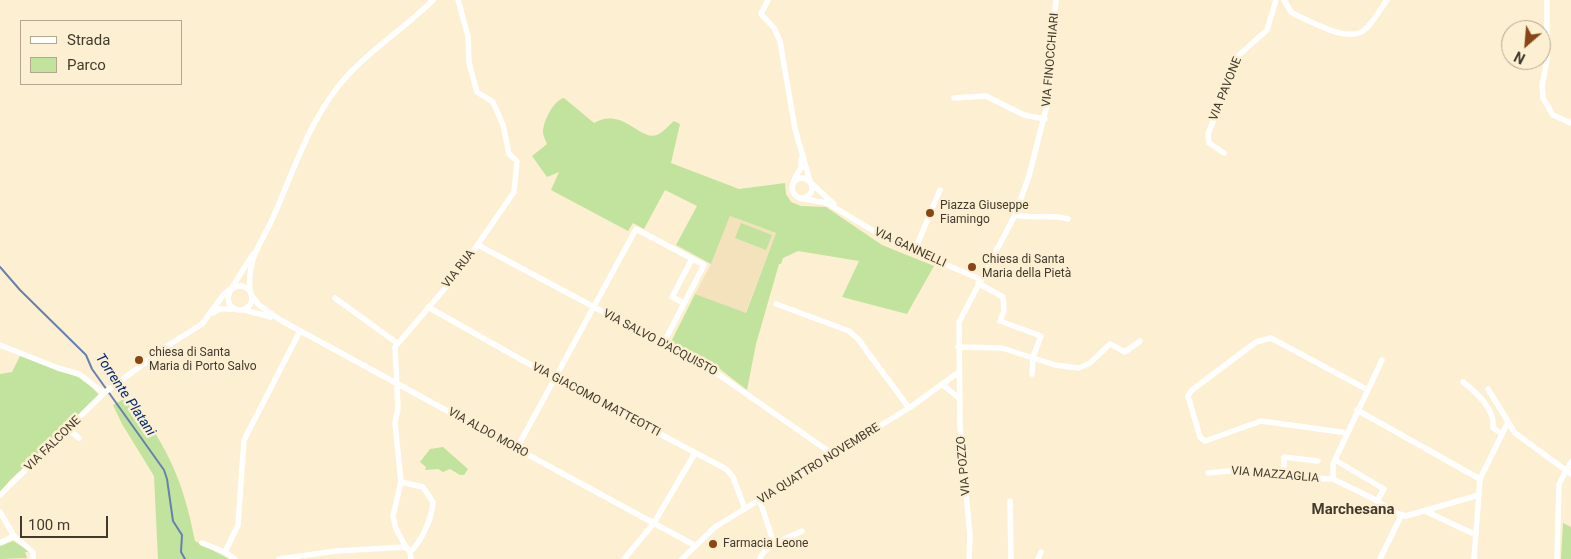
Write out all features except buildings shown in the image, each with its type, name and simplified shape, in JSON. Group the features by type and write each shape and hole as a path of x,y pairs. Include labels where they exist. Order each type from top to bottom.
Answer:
{"street":[{"path":"244,310 250,304 251,293 248,273 256,251 274,215 300,152 322,111 346,77 363,60 434,0"},
{"name":"VIA RUA","path":"397,343 478,245 514,192 517,161 509,154 504,125 492,102 477,92 469,63 468,36 458,0"},
{"path":"768,0 762,14 774,28 780,41 792,114 810,182 810,194 799,198 792,189 801,167 800,149"},
{"name":"VIA FINOCCHIARI","path":"959,372 958,348 961,316 1014,215 1045,120 1049,98 1050,61 1056,0"},
{"name":"VIA PAVONE","path":"1224,154 1209,143 1208,134 1238,56 1267,30 1276,0"},
{"path":"1284,0 1291,12 1298,16 1347,35 1358,33 1367,28 1387,0"},
{"path":"1547,0 1547,60 1542,86 1543,98 1552,115 1571,123"},
{"path":"954,98 986,96 1016,111 1045,120"},
{"path":"794,181 800,178 810,182"},
{"name":"VIA GANNELLI","path":"810,182 843,212"},
{"path":"914,252 940,190"},
{"name":"VIA GANNELLI","path":"799,198 826,203 879,235 979,281 1003,297 1004,311 1000,321 1041,336 1033,357"},
{"path":"1014,215 1033,219 1050,216 1068,218"},
{"path":"517,448 636,229 704,265 663,344"},
{"name":"VIA SALVO D'ACQUISTO","path":"478,245 712,370 834,455"},
{"name":"VIA FALCONE","path":"0,495 104,392 202,324 231,290 246,262 256,251"},
{"path":"684,303 672,297 692,259"},
{"path":"237,310 229,302 231,290 242,286 251,293 264,309 282,321"},
{"path":"335,298 397,343 394,353 398,408 395,423 401,482 393,516 396,529 408,549 411,559"},
{"path":"776,304 844,329 858,339 909,408"},
{"name":"VIA GIACOMO MATTEOTTI","path":"428,307 729,472 738,489 745,510"},
{"path":"210,314 220,309 244,310 263,313 282,321"},
{"name":"VIA ALDO MORO","path":"282,321 694,545"},
{"path":"225,552 238,525 244,440 300,331"},
{"path":"1348,433 1261,421 1205,441 1200,437 1188,396 1192,390 1256,342 1271,338 1366,389"},
{"path":"958,348 1002,348 1055,365 1079,368 1090,363 1110,344 1125,352 1140,341"},
{"path":"0,345 58,368 79,374 104,392"},
{"path":"1032,374 1033,357"},
{"path":"1333,479 1334,460 1348,433 1366,389 1382,360"},
{"name":"VIA QUATTRO NOVEMBRE","path":"682,559 694,545 715,528 909,408 959,372"},
{"name":"VIA POZZO","path":"959,372 960,426 970,536 969,559"},
{"path":"1463,382 1478,394 1494,420 1493,428 1501,433"},
{"path":"942,384 960,399"},
{"path":"1488,389 1508,422 1520,437 1568,472"},
{"path":"1357,410 1480,478"},
{"path":"1474,559 1480,478 1508,422"},
{"path":"68,429 79,438"},
{"path":"624,559 654,523 695,453"},
{"path":"1284,478 1284,457 1318,461"},
{"path":"1334,460 1384,489 1377,501"},
{"path":"1557,559 1559,484 1568,472 1571,462"},
{"name":"VIA MAZZAGLIA","path":"1208,473 1238,470 1284,478 1333,479 1377,501 1401,516"},
{"path":"279,559 306,554 408,549 415,547 428,523 433,502 423,487 401,482"},
{"path":"1380,559 1401,516 1479,496"},
{"path":"760,501 773,541 772,545"},
{"path":"1010,501 1011,559"},
{"path":"1425,511 1476,535"},
{"path":"0,512 14,536 33,552 34,559"},
{"path":"760,559 762,552 772,545 802,530"},
{"path":"0,543 14,536"},
{"path":"202,543 225,552 234,558"},
{"path":"1038,559 1041,552"},
{"path":"296,559 306,554"}],"shaded area":[{"path":"730,216 776,233 745,314 695,294 711,264"}],"green space":[{"path":"564,98 594,123 605,119 614,119 652,136 661,133 674,121 680,124 671,163 739,189 785,183 786,194 791,202 801,206 826,207 882,245 934,266 907,314 842,297 859,261 798,251 783,258 781,264 779,264 756,344 747,390 716,366 671,342 695,294 746,313 776,233 730,216 711,264 676,245 697,206 665,190 644,229 633,223 628,231 551,190 559,172 547,177 532,156 547,144 543,134 543,127 553,107"},
{"path":"741,223 772,235 766,250 735,238"},
{"path":"21,354 85,380 100,396 11,479 0,492 0,374 12,372"},
{"path":"124,399 128,405 133,402 166,451 186,502 195,541 229,559 158,559 154,476 122,424 113,405"},
{"path":"443,447 468,469 464,475 460,475 450,469 443,472 438,469 425,470 426,467 420,462 430,449"},
{"path":"1563,523 1571,527 1571,559 1561,559"},
{"path":"13,541 31,552 25,552 27,558 0,559 0,546"}],"waterway":[{"name":"Torrente Platani","path":"0,267 20,290 86,355 92,369 164,470 173,521 182,535 181,552 185,559"}],"place":[{"name":"Piazza Giuseppe Fiamingo","path":"930,213"},
{"name":"Chiesa di Santa Maria della Pietà","path":"972,267"},
{"name":"chiesa di Santa Maria di Porto Salvo","path":"139,360"},
{"name":"Farmacia Leone","path":"713,544"}],"district":[{"name":"Marchesana","path":"1353,510"}]}
